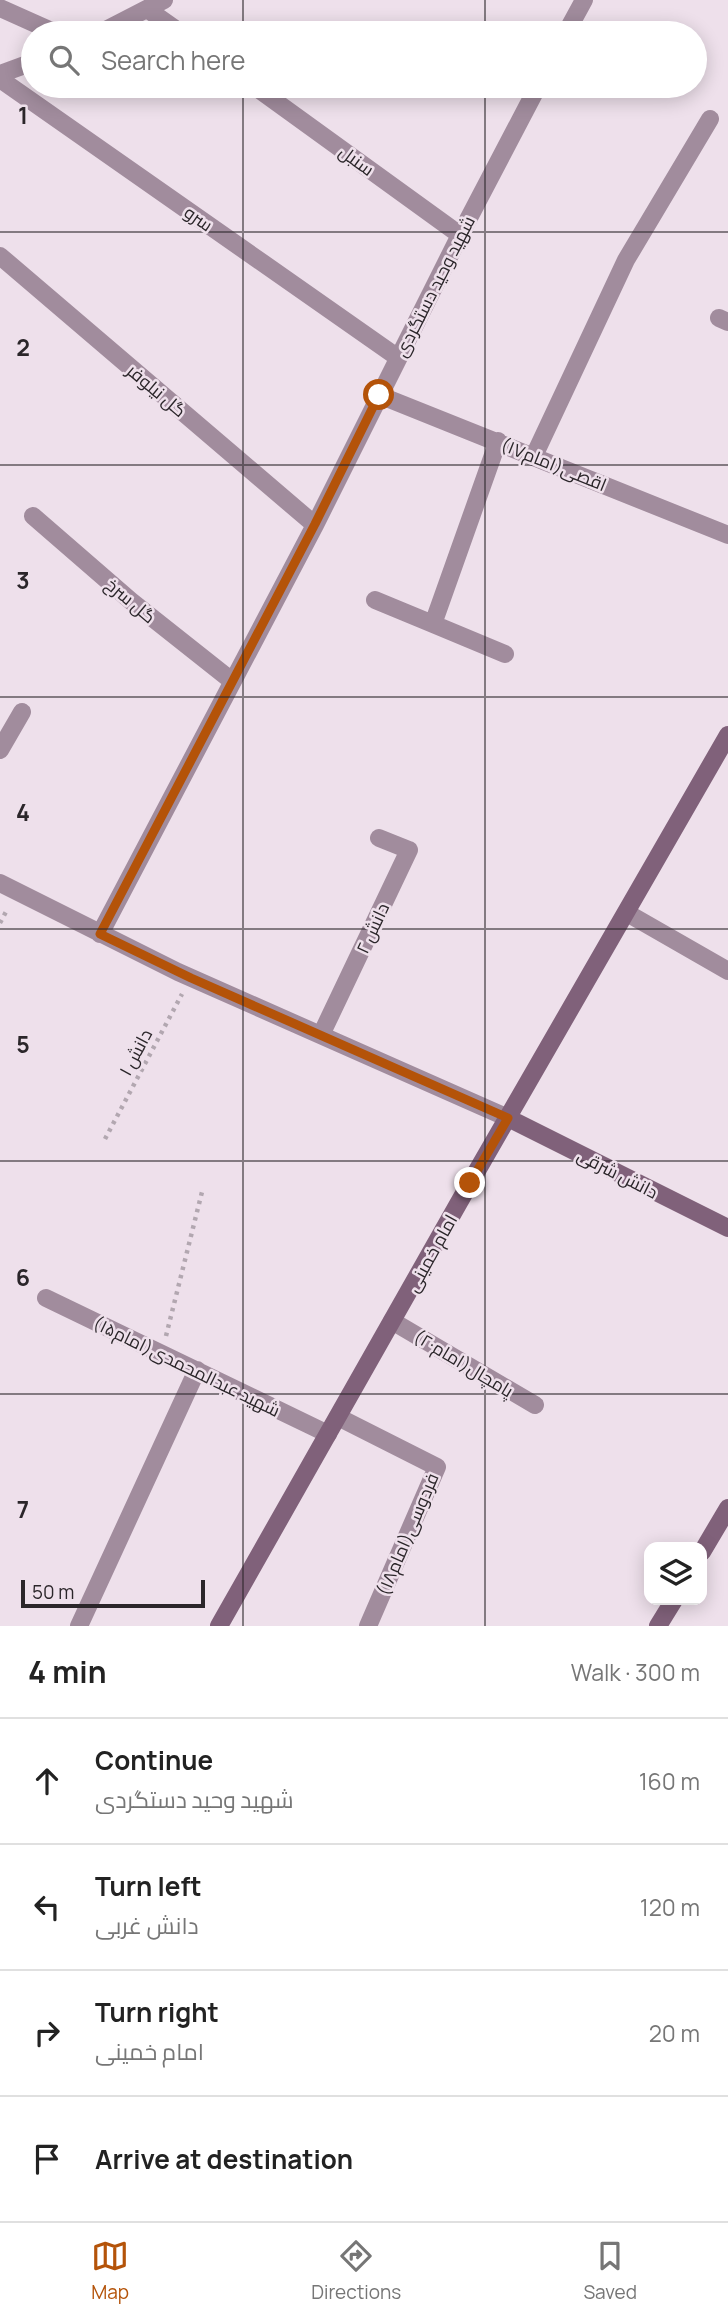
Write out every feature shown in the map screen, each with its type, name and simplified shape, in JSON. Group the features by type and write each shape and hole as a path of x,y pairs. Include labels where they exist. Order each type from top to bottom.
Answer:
{"main road":[{"name":"امام خمینی","path":"219,1626 728,735"},
{"name":"دانش شرقی","path":"508,1118 728,1228"},
{"path":"707,1544 728,1508"},
{"path":"658,1626 671,1605"}],"street":[{"path":"124,21 164,0"},
{"path":"573,21 584,0"},
{"path":"0,8 29,21"},
{"path":"147,9 164,21"},
{"path":"0,77 21,67"},
{"name":"سرو","path":"0,77 21,92"},
{"name":"سرو","path":"30,98 397,358"},
{"name":"سنبل","path":"271,98 460,235"},
{"name":"شهید وحید دستگردی","path":"100,934 315,524 397,358 532,98"},
{"path":"534,456 626,260 710,119"},
{"name":"گل نیلوفر","path":"0,256 315,524"},
{"name":"اقصی(امام۱۷)","path":"379,395 728,535"},
{"path":"433,624 498,441"},
{"name":"گل سرخ","path":"33,516 131,601 232,681"},
{"path":"375,600 505,654"},
{"path":"0,750 22,712"},
{"name":"دانش ۲","path":"321,1035 409,850 379,838"},
{"path":"0,883 191,978 508,1118"},
{"path":"627,913 728,971"},
{"name":"شهید عبدالمحمدی(امام۱۵)","path":"46,1298 328,1434"},
{"name":"پامچال(امام۲۰)","path":"392,1321 535,1405"},
{"path":"79,1626 197,1370"},
{"name":"فردوسی(امام۱۸)","path":"338,1417 437,1467 368,1626"}],"path":[{"name":"دانش ۱","path":"105,1139 191,978"},
{"path":"162,1353 202,1192"}],"route":[{"path":"379,395 315,524 100,934 191,978 508,1118 470,1183"}]}
